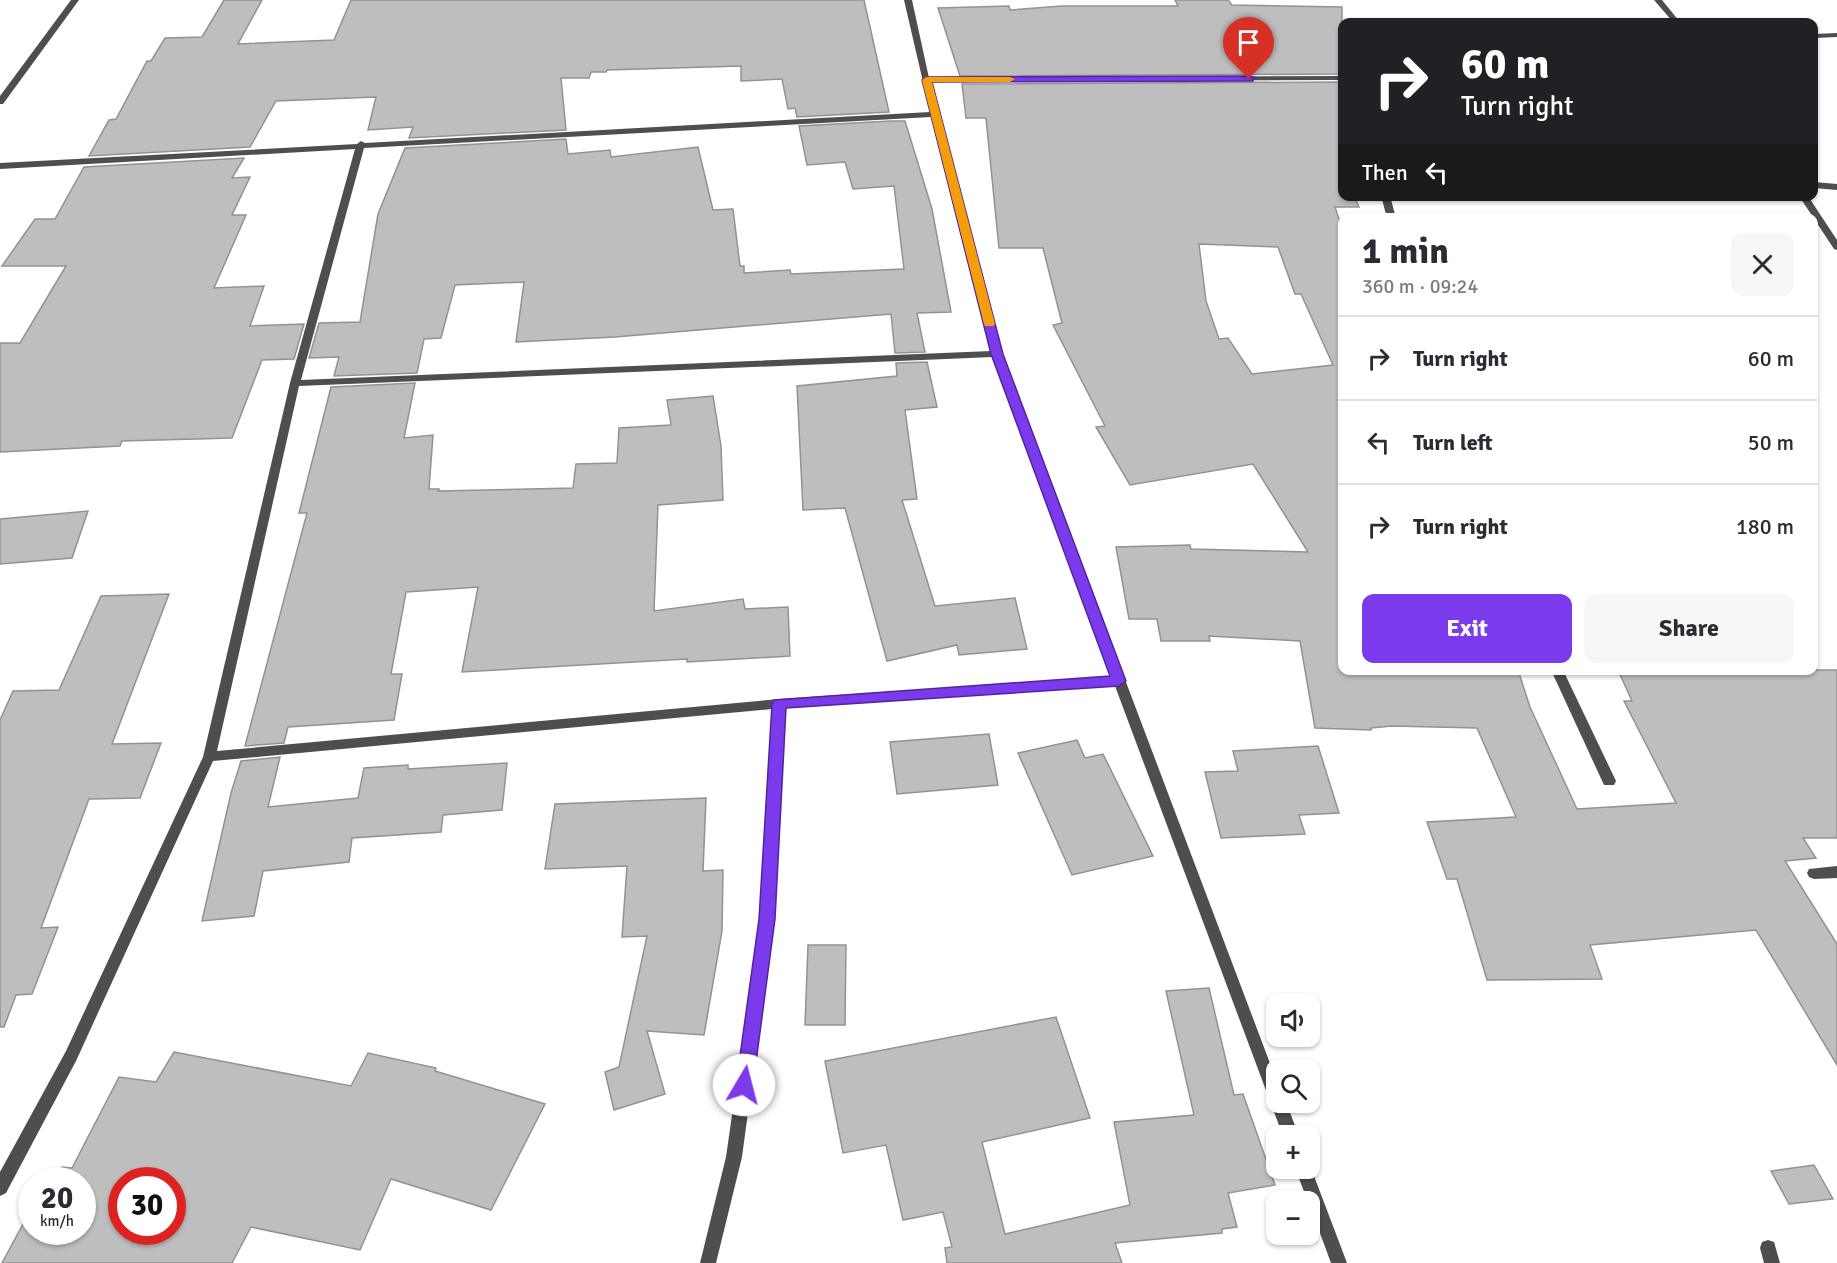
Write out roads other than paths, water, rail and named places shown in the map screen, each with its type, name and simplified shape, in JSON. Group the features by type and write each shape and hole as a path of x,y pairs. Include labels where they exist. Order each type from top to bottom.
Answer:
{"street":[{"path":"0,102 75,0"},
{"path":"908,0 926,80 997,354 1266,1071"},
{"path":"1658,0 1674,18"},
{"path":"1818,36 1837,35"},
{"path":"926,80 1338,79"},
{"path":"0,166 361,144 936,114"},
{"path":"0,1188 71,1056 209,757 294,383 361,144"},
{"path":"1818,185 1837,187"},
{"path":"1818,218 1837,247"},
{"path":"294,383 997,354"},
{"path":"1559,675 1610,781"},
{"path":"209,757 779,704 1119,681"},
{"path":"708,1263 734,1156 767,919 779,704"},
{"path":"1814,873 1837,872"},
{"path":"1307,1179 1339,1263"}]}
